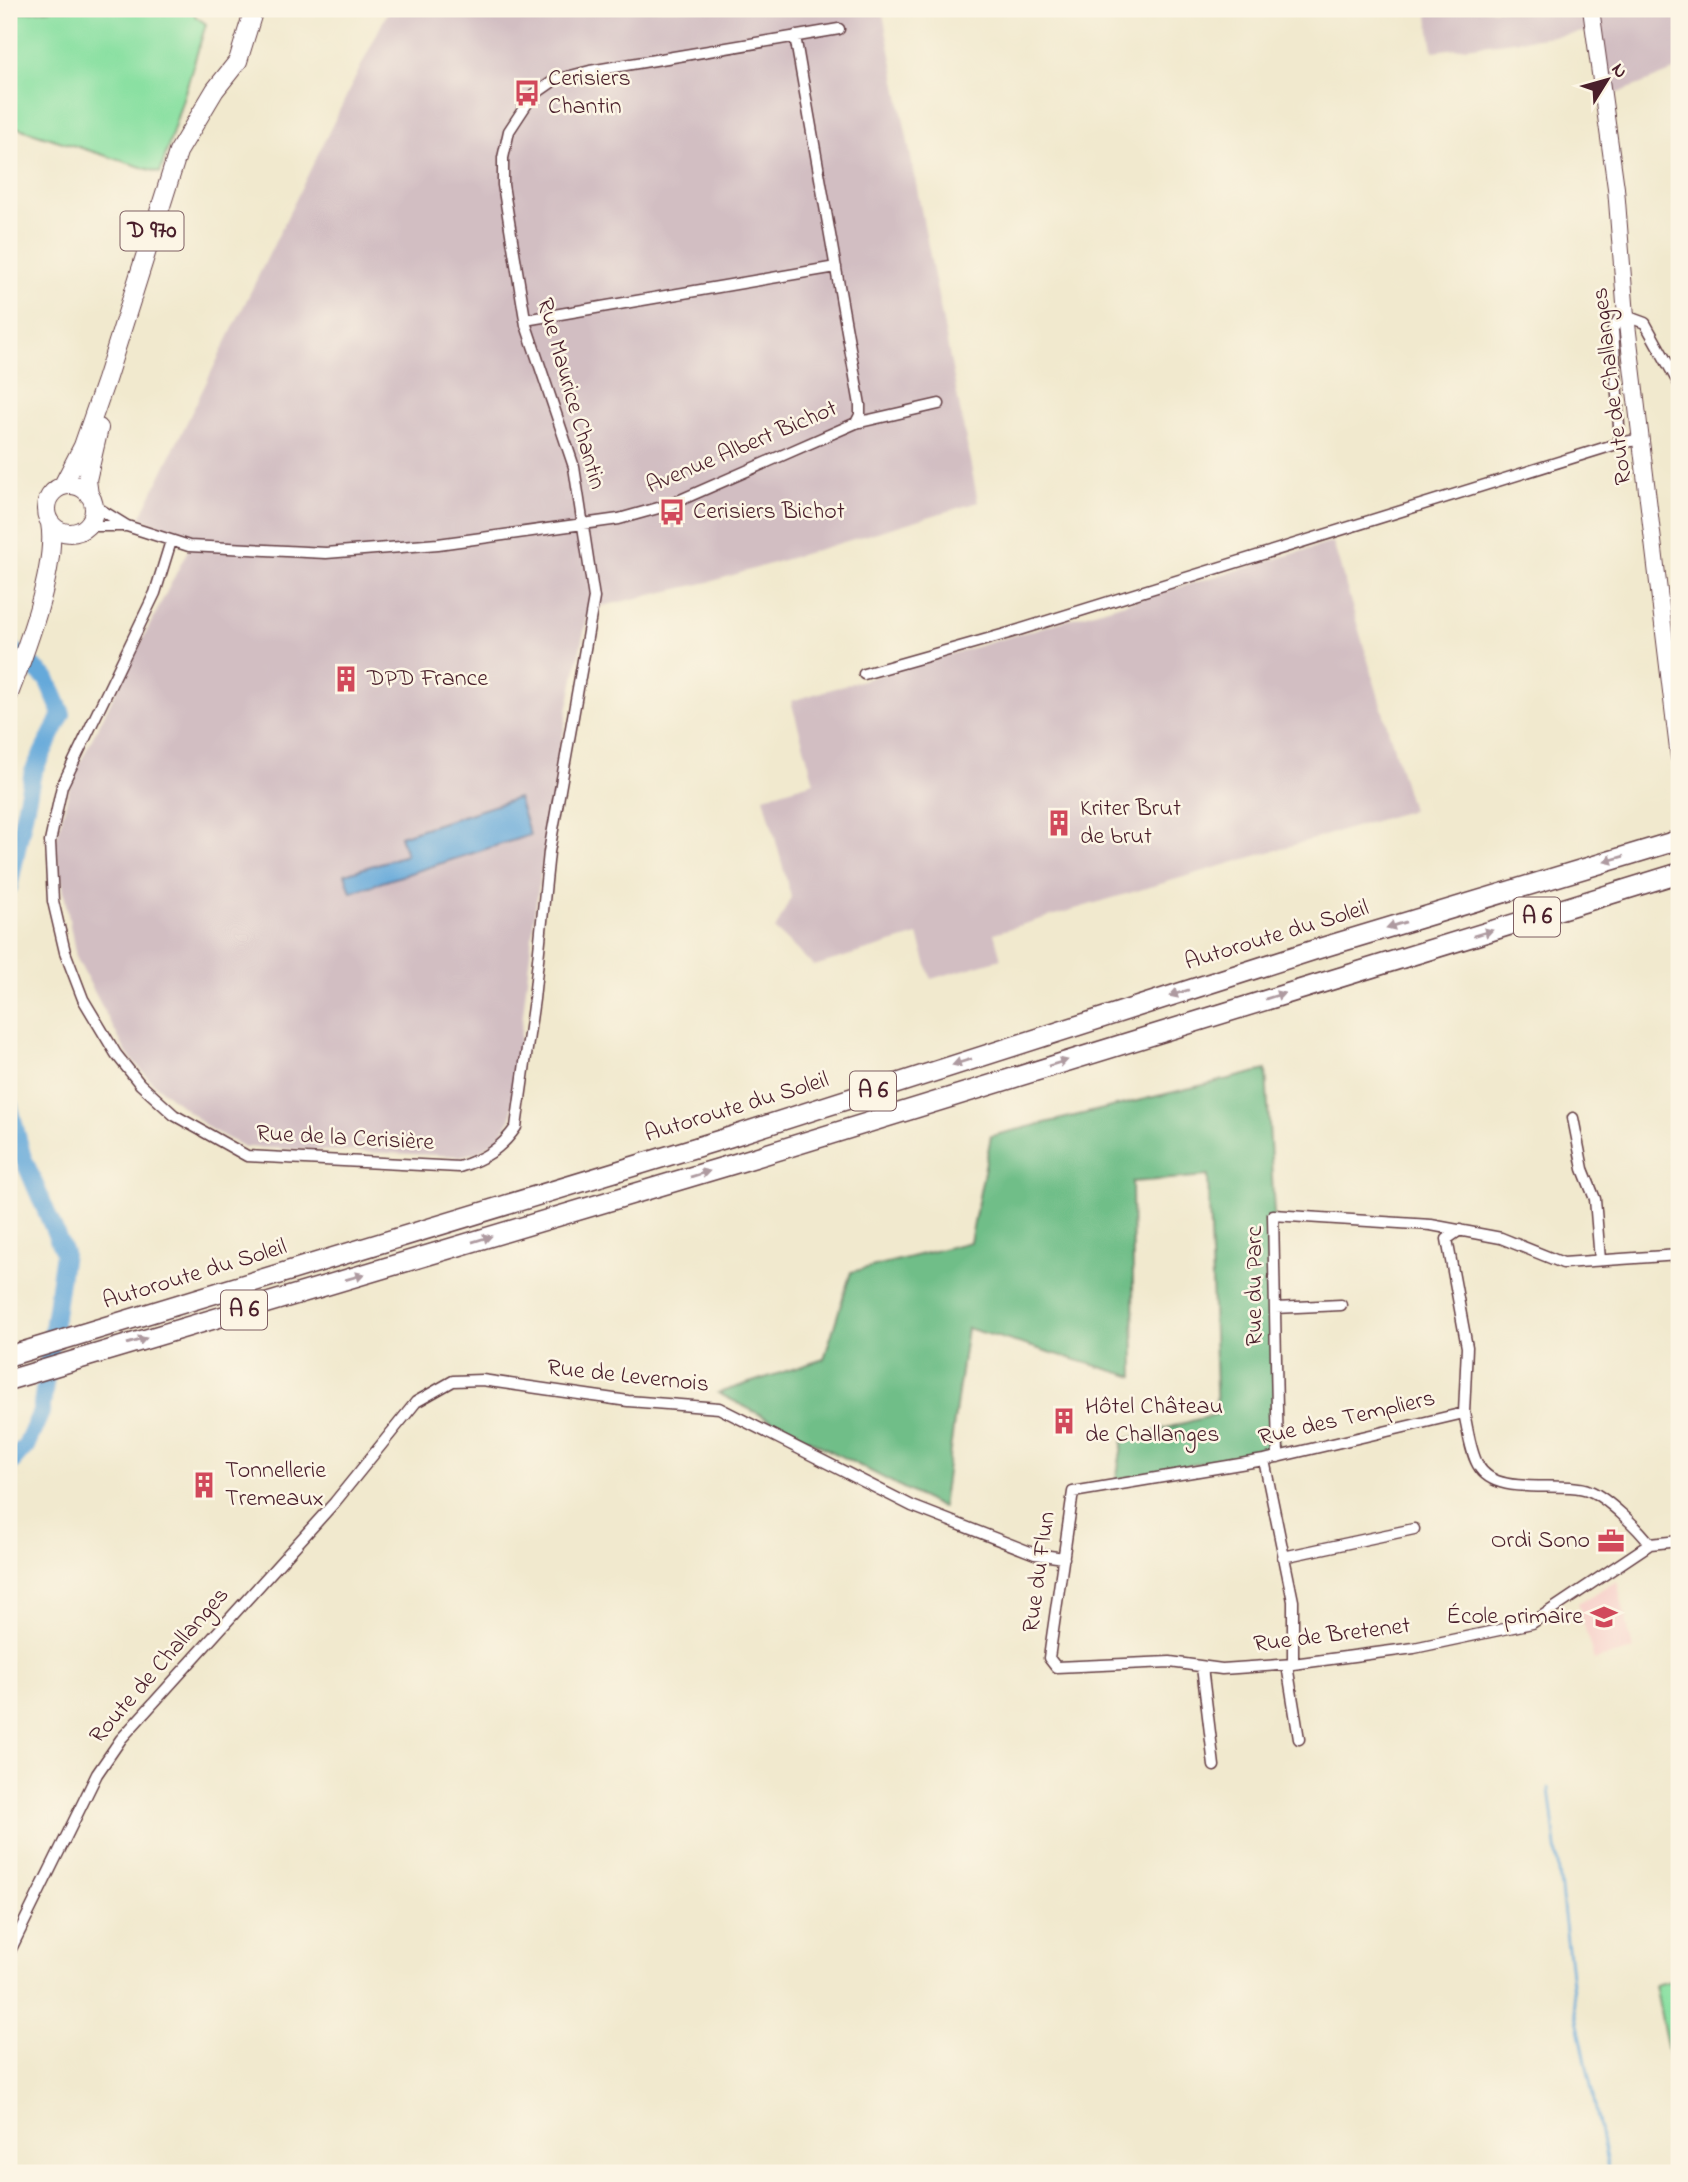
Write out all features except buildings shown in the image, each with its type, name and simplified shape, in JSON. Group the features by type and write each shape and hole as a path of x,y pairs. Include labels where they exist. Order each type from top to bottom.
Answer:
{"highway":[{"name":"Autoroute du Soleil","path":"9,1356 730,1137 1327,946 1679,839"},
{"name":"Autoroute du Soleil","path":"9,1380 737,1163 1679,873"}],"main road":[{"name":"D 970","path":"215,90 239,33 243,9"},
{"name":"D 970","path":"63,485 83,446 106,380 172,168 185,139 215,90 238,61 254,9"},
{"name":"D 970","path":"91,500 87,480 106,398 106,380"},
{"path":"9,694 46,574 51,544 50,523 45,508 47,501 56,489 63,485 80,487 91,500 92,516 81,529 68,538 46,574"},
{"path":"50,523 62,532 81,529"}],"street":[{"name":"Route de Challanges","path":"1591,9 1616,188 1626,316 1679,758"},
{"name":"Rue Maurice Chantin","path":"534,999 549,852 594,598 574,467 541,376 525,320 503,185 503,158 509,131 533,96 555,80 590,71 839,29"},
{"name":"Avenue Albert Bichot","path":"171,541 189,546 339,552 438,544 619,519 681,501 856,423 860,415 860,405 795,36"},
{"path":"525,320 836,267"},
{"path":"1620,443 1613,329 1620,317 1626,316 1645,323 1679,384"},
{"path":"856,423 939,404"},
{"path":"864,674 1009,633 1620,443 1642,439"},
{"path":"91,500 127,526 171,541"},
{"path":"81,529 127,526"},
{"name":"Rue de la Cerisière","path":"171,541 155,593 62,786 50,842 53,901 65,953 83,999 136,1079 174,1115 247,1156 459,1167 483,1160 505,1143 516,1128 534,999"},
{"path":"1573,1118 1583,1169 1595,1199 1600,1260"},
{"name":"Rue du Parc","path":"1278,1457 1273,1215 1431,1225 1460,1230"},
{"path":"1464,1413 1467,1347 1447,1239 1460,1230 1501,1238 1563,1263 1679,1255"},
{"path":"1275,1308 1341,1305"},
{"name":"Rue de Levernois","path":"335,1502 416,1402 453,1381 482,1380 628,1401 719,1408 912,1506 1035,1554 1063,1558"},
{"name":"Rue des Templiers","path":"1073,1492 1264,1460 1464,1413 1479,1466 1491,1477 1508,1484 1589,1491 1640,1530 1650,1544"},
{"path":"1264,1460 1293,1601 1290,1664 1299,1739"},
{"name":"Rue du Flun","path":"1049,1658 1073,1492"},
{"name":"Route de Challanges","path":"9,1953 97,1774 121,1739 335,1502"},
{"path":"1283,1557 1414,1530"},
{"path":"1650,1544 1679,1541"},
{"name":"Rue de Bretenet","path":"1049,1658 1056,1667 1170,1662 1222,1669 1290,1664 1414,1648 1532,1623 1650,1544"},
{"path":"1202,1667 1214,1766"}],"shaded area":[{"path":"389,9 882,9 978,502 713,581 589,609 567,711 535,910 511,1118 499,1138 478,1152 461,1156 244,1147 210,1129 152,1082 127,1054 76,957 55,844 72,778 194,538 140,518"},
{"path":"1427,9 1679,9 1679,69 1613,95 1606,71 1601,30 1433,51"},
{"path":"1333,542 1412,810 994,933 1001,959 931,979 918,935 814,966 775,930 791,897 764,797 814,782 791,701"},
{"name":"École primaire","path":"1617,1581 1633,1650 1594,1660 1578,1603"}],"green space":[{"path":"53,9 195,9 195,16 206,24 160,173 9,125 9,14"},
{"path":"1266,1070 1274,1213 1278,1448 1116,1480 1123,1440 1217,1414 1208,1176 1132,1182 1134,1377 967,1328 942,1508 718,1393 824,1359 851,1272 970,1242 991,1136"},
{"path":"1679,1979 1679,2106 1655,1985"}],"water":[{"path":"518,798 530,835 351,892 345,874 406,855 400,836"}],"waterway":[{"path":"9,647 47,679 62,714 33,772 9,887"},
{"path":"9,1104 22,1155 64,1253 41,1412 26,1446 9,1465"},
{"path":"1549,1788 1575,2009 1609,2173"}],"place":[{"name":"Cerisiers Chantin","path":"527,93"},
{"name":"Cerisiers Bichot","path":"672,512"},
{"name":"DPD France","path":"346,679"},
{"name":"Kriter Brut de brut","path":"1059,823"},
{"name":"Hôtel Château de Challanges","path":"1064,1421"},
{"name":"Tonnellerie Tremeaux","path":"204,1485"},
{"name":"Ordi Sono","path":"1611,1541"},
{"name":"École primaire","path":"1604,1617"}]}
